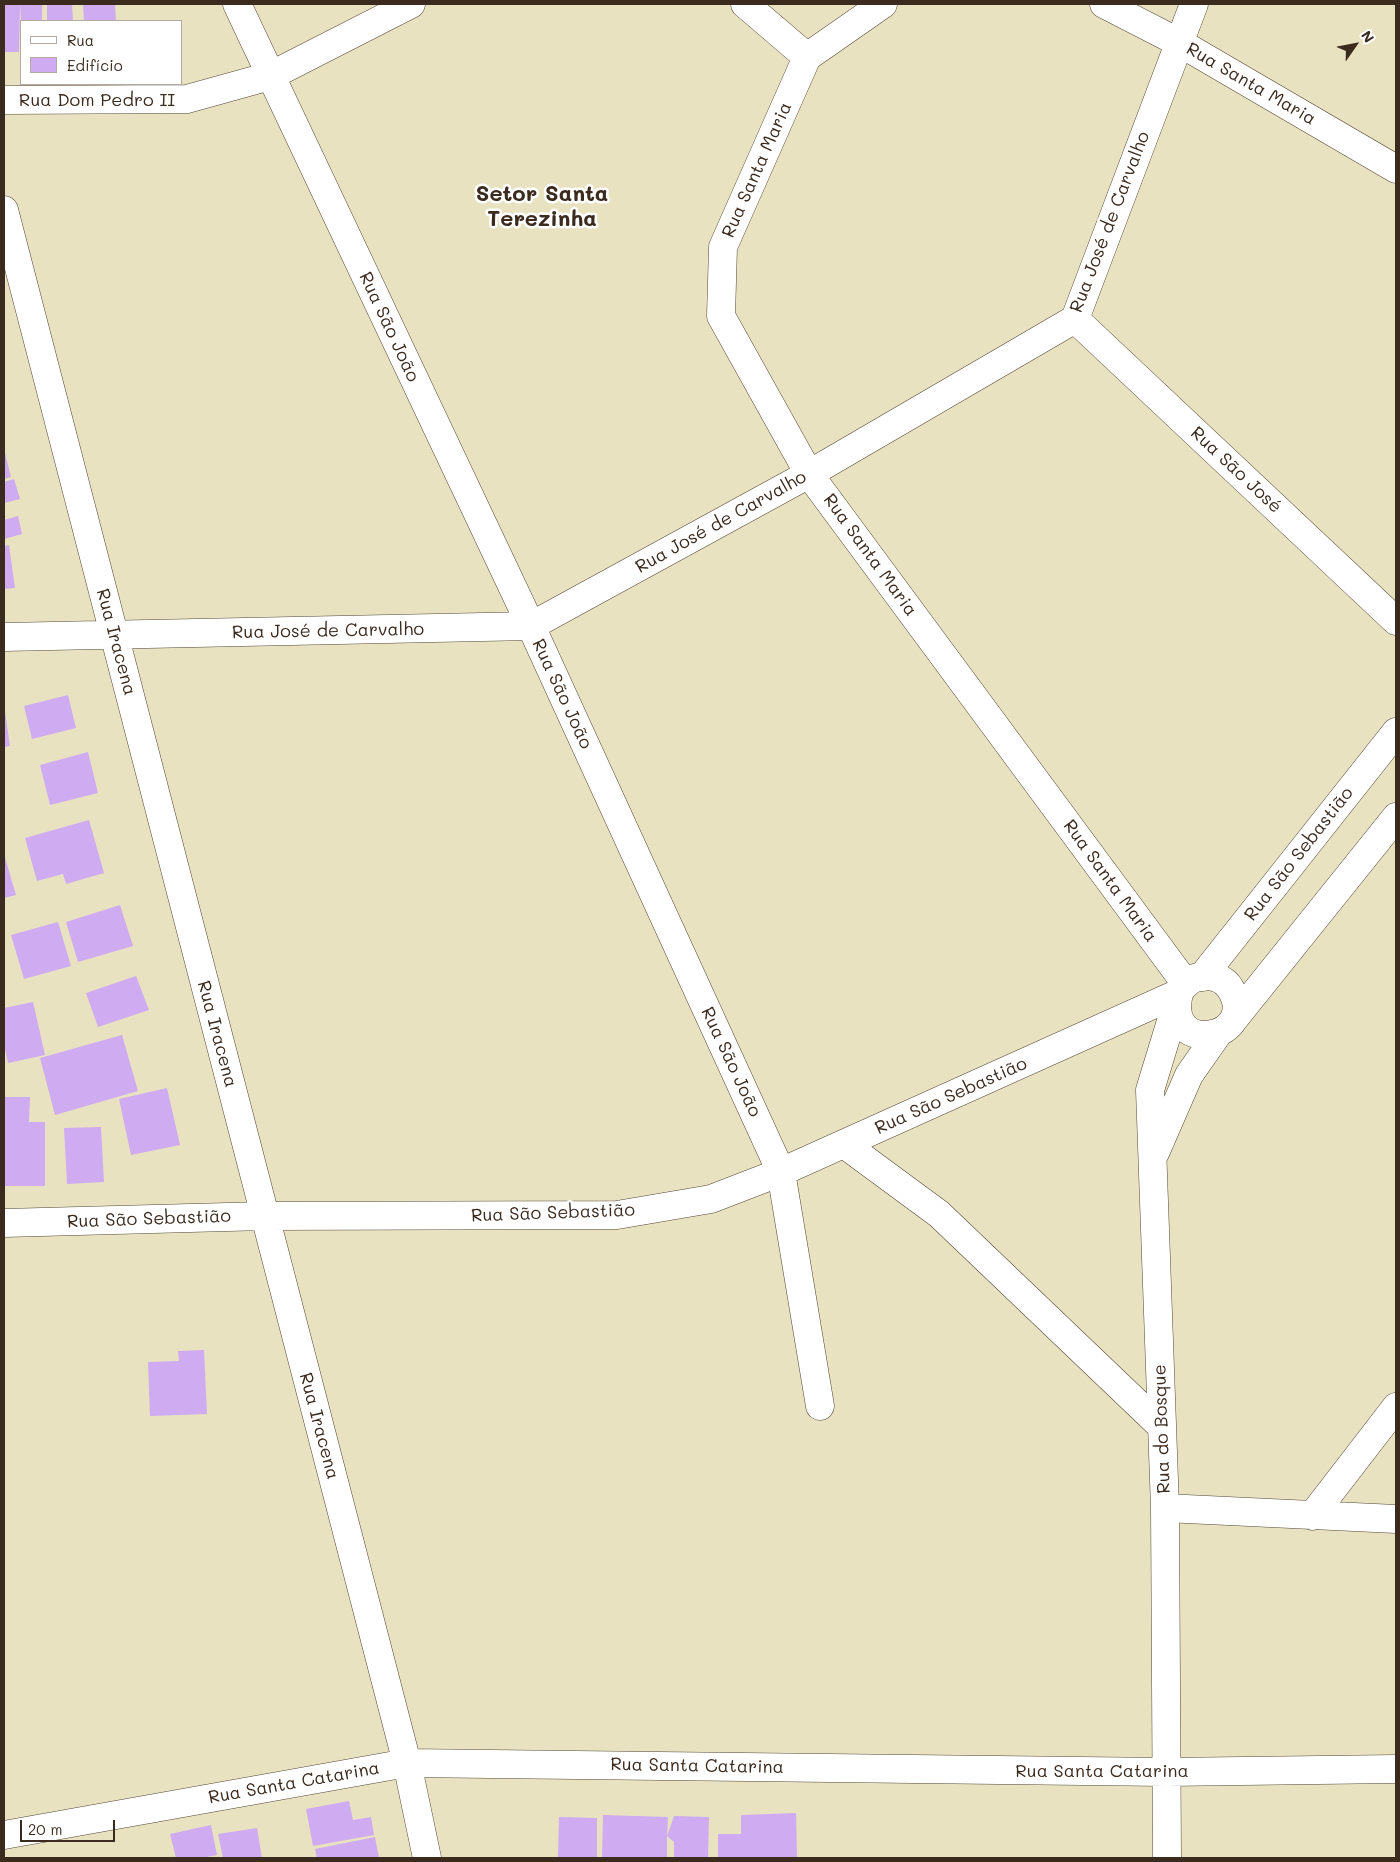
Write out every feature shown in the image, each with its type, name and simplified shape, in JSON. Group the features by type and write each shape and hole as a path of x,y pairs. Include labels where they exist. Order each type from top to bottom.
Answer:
{"street":[{"name":"Rua São João","path":"237,4 531,626 781,1172 820,1406"},
{"name":"Rua Dom Pedro II","path":"4,100 187,99 270,76 410,4"},
{"path":"745,4 806,57 883,4"},
{"name":"Rua Santa Maria","path":"1104,4 1180,43 1396,169"},
{"name":"Rua José de Carvalho","path":"4,637 531,626 809,474 1075,319 1194,4"},
{"name":"Rua Santa Maria","path":"806,57 723,247 721,316 809,474 1186,990"},
{"name":"Rua Iracena","path":"4,210 407,1763 427,1858"},
{"name":"Rua São José","path":"1075,319 1396,622"},
{"name":"Rua São Sebastião","path":"4,1223 265,1216 617,1215 711,1199 781,1172 1186,990 1396,732"},
{"path":"1152,1158 1189,1075 1225,1027 1396,817"},
{"path":"1207,976 1219,979 1228,986 1234,996 1236,1008 1225,1027 1205,1036 1194,1033 1184,1026 1178,1017 1186,990 1207,976"},
{"name":"Rua do Bosque","path":"1167,1858 1165,1508 1150,1090 1186,990"},
{"path":"844,1144 939,1214 1162,1427"},
{"path":"1312,1516 1396,1407"},
{"path":"1165,1508 1396,1519"},
{"name":"Rua Santa Catarina","path":"4,1835 407,1763 1166,1772 1396,1769"}],"building":[{"path":"4,4 20,4 19,52 4,52"},
{"path":"20,4 42,4 42,20 21,20"},
{"path":"47,4 72,4 73,20 47,20"},
{"path":"83,4 115,4 116,20 84,20"},
{"path":"4,449 11,477 4,479"},
{"path":"14,479 20,499 4,503 4,482"},
{"path":"18,516 22,534 4,539 4,520"},
{"path":"9,545 15,588 4,589 4,546"},
{"path":"68,695 76,728 32,739 24,706"},
{"path":"4,705 10,746 4,747"},
{"path":"88,752 98,793 50,805 40,765"},
{"path":"89,820 104,873 66,884 63,874 37,881 25,838"},
{"path":"4,854 16,895 4,898"},
{"path":"120,905 133,946 78,962 66,922"},
{"path":"58,922 71,966 24,979 11,935"},
{"path":"136,976 149,1010 98,1027 86,993"},
{"path":"33,1002 45,1055 8,1063 4,1044 4,1008"},
{"path":"122,1035 138,1091 55,1115 40,1058"},
{"path":"167,1088 180,1145 131,1155 119,1099"},
{"path":"4,1097 30,1097 29,1122 45,1122 45,1186 4,1186"},
{"path":"101,1127 104,1182 67,1184 64,1128"},
{"path":"204,1350 207,1414 150,1416 148,1362 179,1361 178,1351"},
{"path":"349,1801 353,1820 371,1817 374,1835 313,1846 306,1809"},
{"path":"796,1813 797,1858 718,1858 718,1834 741,1834 741,1815"},
{"path":"603,1815 668,1817 667,1858 602,1858"},
{"path":"674,1816 709,1817 708,1858 674,1858 674,1842 667,1836"},
{"path":"559,1817 597,1818 597,1858 558,1858"},
{"path":"211,1825 217,1855 201,1858 176,1858 170,1834"},
{"path":"257,1828 262,1858 223,1858 218,1834"},
{"path":"375,1837 379,1858 317,1858 315,1849"}],"district":[{"name":"Setor Santa Terezinha","path":"542,206"}]}
